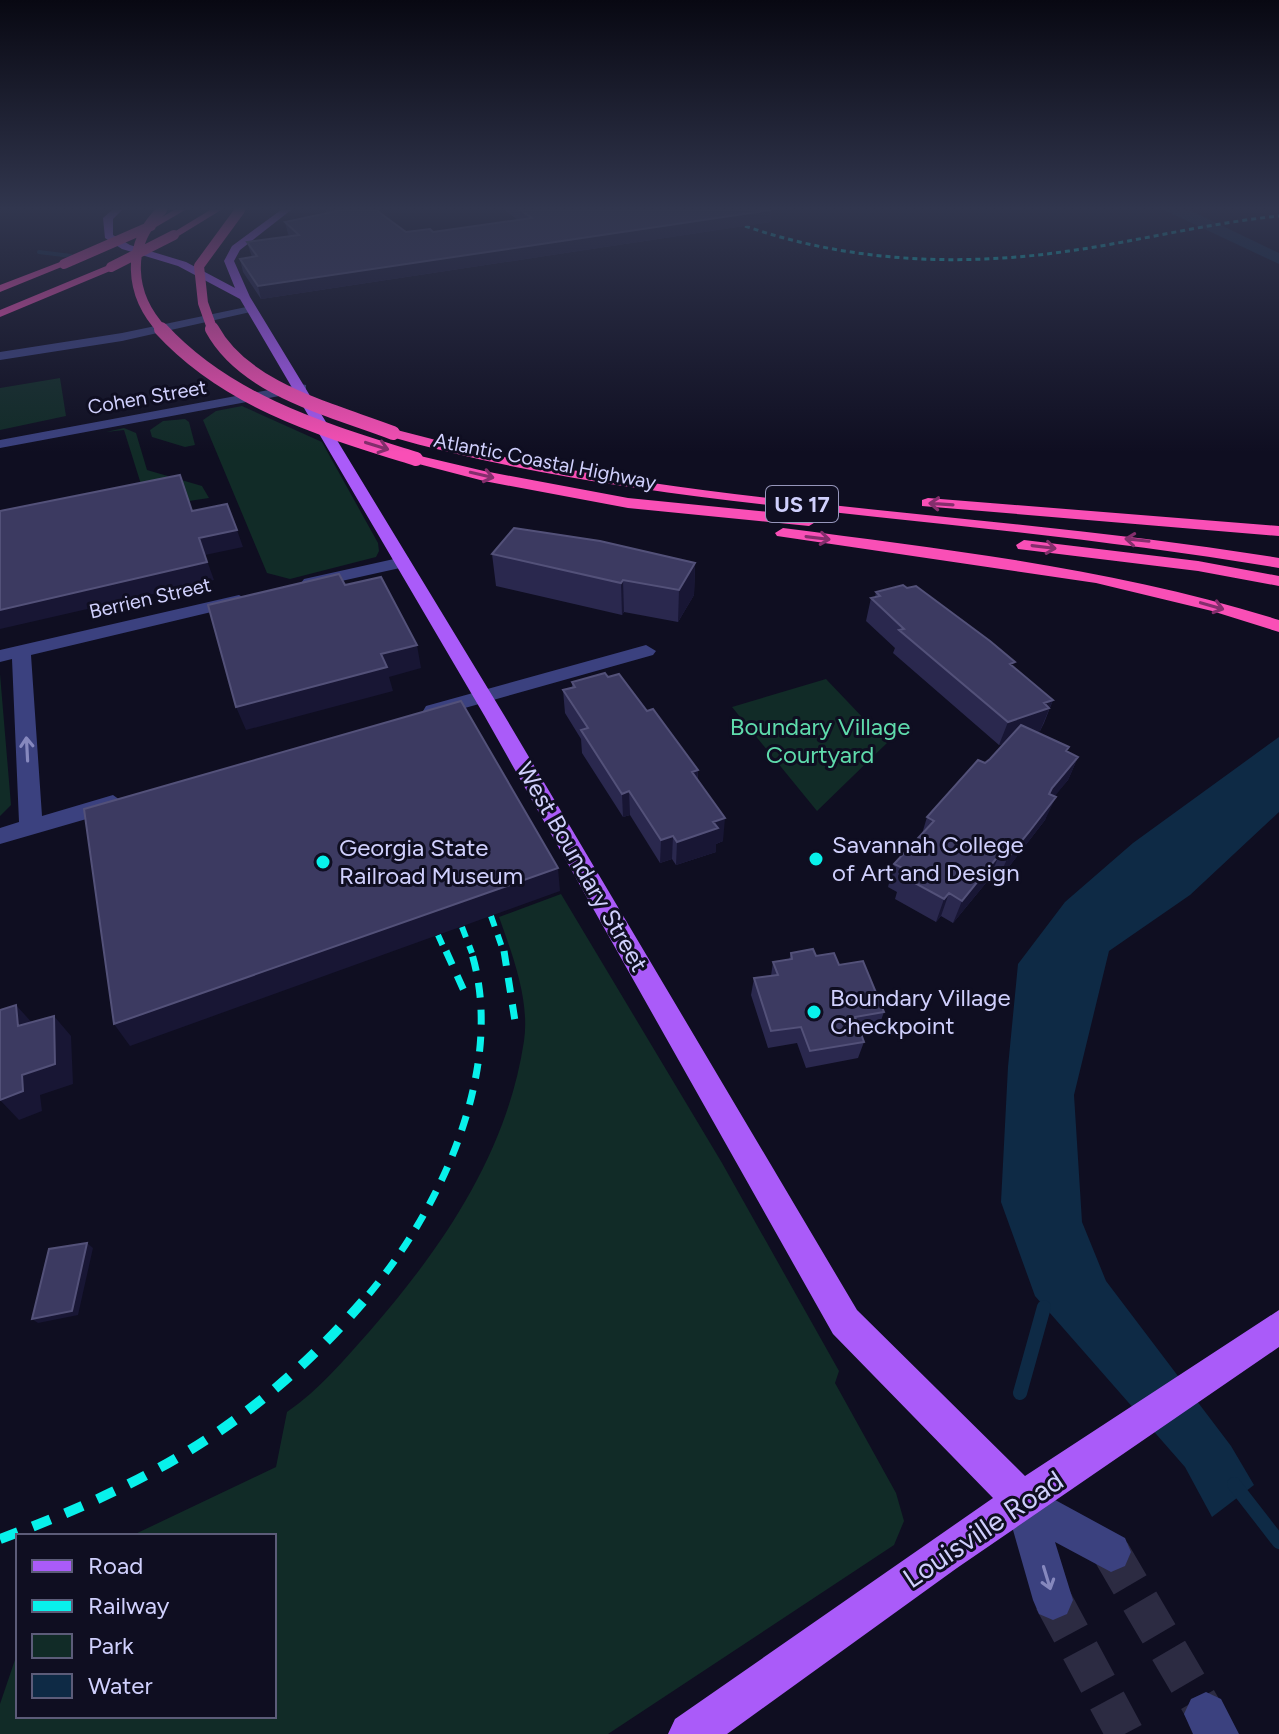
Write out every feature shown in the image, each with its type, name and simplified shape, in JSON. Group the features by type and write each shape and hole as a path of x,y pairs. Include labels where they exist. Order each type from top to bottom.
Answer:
{"highway":[{"path":"0,314 55,291"},
{"name":"Atlantic Coastal Highway","path":"139,291 146,312 183,352 233,390 302,423 416,459 628,503 1198,566 1279,581"},
{"name":"Atlantic Coastal Highway","path":"201,291 203,306 216,337 252,370 289,390 393,433 548,472 686,491 1215,551 1279,563"},
{"path":"550,488 651,516 996,559 1157,591 1279,626"},
{"path":"686,491 933,503 1279,531"}],"main road":[{"path":"225,291 247,303"},
{"name":"West Boundary Street","path":"241,291 403,562 845,1322 1024,1502"},
{"name":"Louisville Road","path":"690,1734 943,1554 1193,1389 1279,1327"}],"street":[{"path":"0,356 213,318 247,303"},
{"path":"213,318 266,329"},
{"name":"Cohen Street","path":"0,444 301,388"},
{"path":"285,589 403,562"},
{"name":"Berrien Street","path":"10,654 256,596"},
{"path":"407,719 646,651"},
{"path":"10,654 31,827"},
{"path":"0,836 136,797"},
{"name":"West Boundary Street","path":"1024,1502 1111,1552"},
{"name":"West Boundary Street","path":"1024,1502 1053,1600"}],"green space":[{"path":"60,378 66,416 0,430 0,388"},
{"path":"242,406 322,442 378,543 376,557 290,579 267,573 203,420 216,411"},
{"path":"185,419 189,422 195,445 185,447 152,437 150,430 163,421"},
{"path":"124,428 136,433 147,470 202,486 209,498 189,501 145,497 124,430 106,432"},
{"path":"0,674 11,805 0,816"},
{"name":"Boundary Village Courtyard","path":"826,679 887,743 817,811 732,707"},
{"path":"561,894 722,1163 839,1371 835,1383 896,1493 904,1521 894,1545 608,1734 0,1734 0,1704 16,1657 16,1718 276,1718 276,1534 135,1534 276,1467 287,1412 321,1384 396,1300 446,1233 468,1197 503,1122 524,1041 522,994 499,917"}],"water":[{"path":"1279,737 1279,812 1190,895 1109,951 1074,1095 1082,1222 1106,1281 1231,1446 1254,1485 1212,1517 1185,1467 1035,1296 1001,1202 1008,1067 1018,964 1065,902 1133,843"}],"building":[{"path":"180,475 192,511 227,504 237,530 199,538 207,562 0,610 0,511"},
{"path":"514,528 600,541 695,563 679,590 623,580 621,583 492,554"},
{"path":"339,574 345,585 381,577 417,645 381,654 387,667 236,707 208,605"},
{"path":"903,585 907,588 916,586 1015,662 1010,664 1053,700 1044,703 1049,708 1008,722 899,630 904,629 871,598 880,596 876,592"},
{"path":"605,673 608,677 619,674 647,711 653,709 698,770 692,772 725,818 713,822 718,828 677,842 673,836 661,840 629,791 622,794 581,730 588,728 563,690 575,687 572,682"},
{"name":"Georgia State Railroad Museum","path":"461,701 558,868 114,1024 84,809"},
{"path":"1021,725 1069,747 1066,751 1078,757 1052,788 1049,794 1056,797 1029,832 1007,859 999,855 962,901 949,893 944,899 902,876 907,870 894,864 934,821 927,817 978,760 985,763 990,759"},
{"name":"Boundary Village Checkpoint","path":"813,949 816,956 834,953 839,965 863,961 884,1012 855,1017 864,1042 810,1051 801,1027 771,1031 754,978 778,975 773,962 792,959 791,953"},
{"path":"16,1005 18,1026 54,1016 55,1064 22,1075 23,1091 0,1100 0,1010"},
{"path":"87,1243 72,1311 32,1319 49,1249"}],"waterway":[{"path":"1020,1393 1044,1307"},
{"path":"1234,1484 1279,1542"}],"tunnel":[{"path":"1111,1552 1206,1714"},
{"path":"1053,1600 1125,1734"}],"railway":[{"path":"491,916 504,953"},
{"path":"462,927 472,953"},
{"path":"438,935 446,953"},
{"path":"446,951 465,993"},
{"path":"369,1294 421,1220 461,1133 474,1087 481,1040 480,995 471,951"},
{"path":"504,951 515,1021"},
{"path":"0,1539 108,1494 203,1442 290,1376 331,1337 371,1292"}],"place":[{"name":"Savannah College of Art and Design","path":"816,859"},
{"name":"Georgia State Railroad Museum","path":"323,862"},
{"name":"Boundary Village Checkpoint","path":"814,1012"}]}
